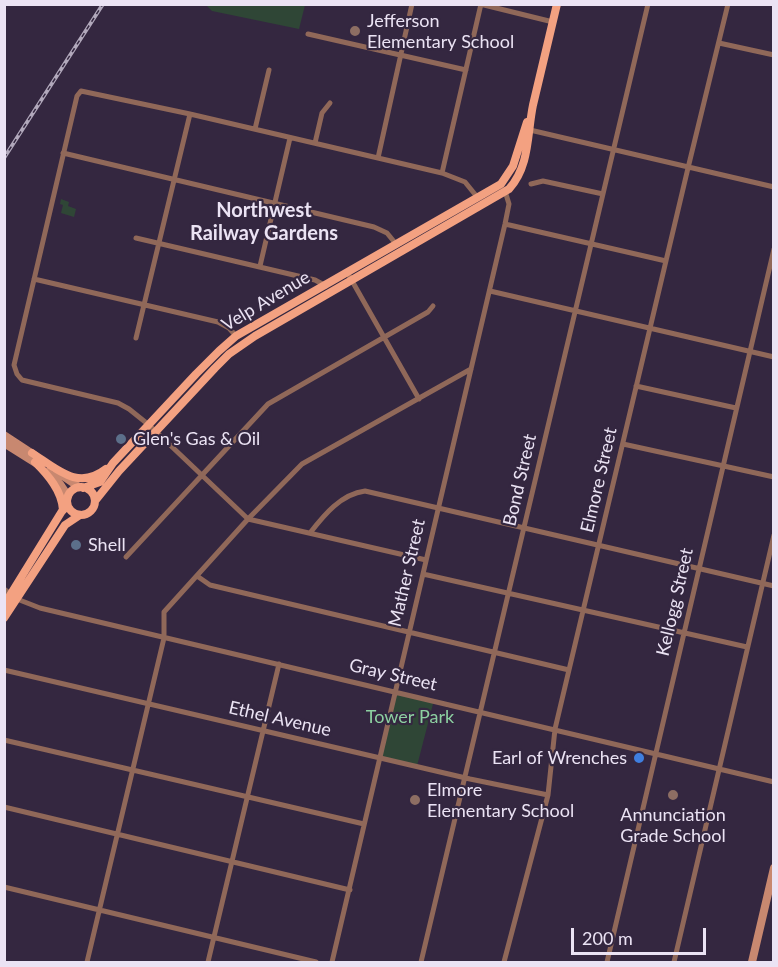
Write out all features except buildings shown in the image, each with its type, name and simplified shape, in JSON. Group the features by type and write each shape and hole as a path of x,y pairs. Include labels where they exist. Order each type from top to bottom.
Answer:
{"main road":[{"name":"Mather Street","path":"503,188 513,185 523,167 533,108 557,4"},
{"name":"Mather Street","path":"503,188 533,108"},
{"name":"Velp Avenue","path":"95,501 152,428 213,357 236,336 324,285 349,277 503,188"},
{"name":"Velp Avenue","path":"81,488 100,482 113,463 229,354 255,336 331,292 396,244 480,201"},
{"path":"32,453 81,480 96,477 113,463"},
{"path":"35,462 71,511 80,515"},
{"path":"4,605 10,594 66,503 73,490 81,488 91,492 95,501 90,512 80,515 65,525 10,594 4,618"}],"street":[{"path":"378,158 412,4"},
{"name":"Bond Street","path":"421,963 648,4"},
{"name":"Elmore Street","path":"504,963 548,795 555,729 729,4"},
{"path":"442,173 481,5 553,21"},
{"path":"308,34 466,70"},
{"path":"719,43 774,55"},
{"path":"255,129 269,70"},
{"path":"426,560 248,519 129,409 118,404 22,380 14,365 63,153 77,96 81,90 442,173 465,182 480,201"},
{"path":"315,143 322,113 330,103"},
{"path":"136,338 190,114"},
{"path":"530,130 774,187"},
{"path":"260,266 290,138"},
{"path":"63,153 378,228 387,233 396,244"},
{"path":"531,184 543,181 603,194"},
{"name":"Mather Street","path":"332,963 505,225 509,204 503,188"},
{"path":"505,225 666,261"},
{"path":"136,238 315,280 331,292"},
{"name":"Kellogg Street","path":"607,963 774,249"},
{"path":"349,277 419,399"},
{"path":"34,279 218,322 229,328 236,336"},
{"path":"490,291 774,357"},
{"path":"126,557 268,404 428,312 433,306"},
{"path":"87,963 164,637 164,612 248,519 302,464 471,369"},
{"path":"636,386 736,408"},
{"path":"4,435 81,488"},
{"path":"4,443 35,462 56,479 66,503"},
{"path":"623,444 774,477"},
{"path":"310,533 338,502 356,492 365,491 774,586"},
{"path":"674,963 774,535"},
{"path":"423,574 747,647"},
{"path":"197,576 210,585 569,670"},
{"name":"Gray Street","path":"10,594 40,608 774,782"},
{"path":"208,963 279,664"},
{"name":"Ethel Avenue","path":"4,670 465,778 548,795"},
{"path":"4,740 364,824"},
{"path":"4,807 350,890"},
{"path":"752,963 774,868"},
{"path":"4,887 316,963"}],"green space":[{"path":"206,5 305,5 299,29 212,11"},
{"path":"61,199 69,202 68,206 76,209 74,217 61,213 63,205 60,204"},
{"name":"Tower Park","path":"396,691 434,700 417,766 380,758"}],"railway":[{"path":"4,158 103,4"}],"place":[{"name":"Jefferson Elementary School","path":"355,31"},
{"name":"Glen's Gas & Oil","path":"121,439"},
{"name":"Shell","path":"76,545"},
{"name":"Earl of Wrenches","path":"639,758"},
{"name":"Annunciation Grade School","path":"673,795"},
{"name":"Elmore Elementary School","path":"415,800"}],"district":[{"name":"Northwest Railway Gardens","path":"264,222"}]}
